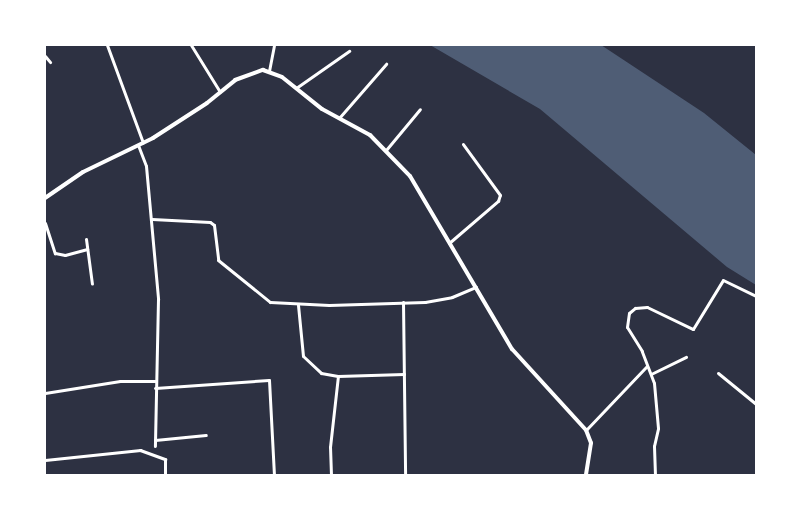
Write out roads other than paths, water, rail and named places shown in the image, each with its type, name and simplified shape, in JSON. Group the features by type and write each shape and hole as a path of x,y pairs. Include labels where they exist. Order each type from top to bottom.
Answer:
{"street":[{"path":"107,45 146,166 158,299 155,446"},
{"path":"191,45 220,92"},
{"path":"268,71 274,45"},
{"path":"296,88 349,51"},
{"path":"45,56 50,62"},
{"path":"339,118 386,64"},
{"path":"45,198 83,172 140,144 252,72 268,71 370,136 410,176 512,349 586,430 591,443 586,475"},
{"path":"386,150 420,109"},
{"path":"449,244 498,201 500,195 464,144"},
{"path":"152,219 210,222 214,225 218,260 270,302 298,305 403,302 452,298 476,287"},
{"path":"45,224 55,253 65,254 87,249"},
{"path":"86,239 92,284"},
{"path":"655,475 654,446 658,428 651,374 627,327 629,313 635,308 646,307 693,329 724,280 756,296"},
{"path":"403,302 405,475"},
{"path":"298,305 303,356 321,373 338,376 404,374"},
{"path":"651,374 686,357"},
{"path":"586,430 647,366"},
{"path":"718,373 756,404"},
{"path":"331,475 330,447 338,376"},
{"path":"155,388 268,380 274,475"},
{"path":"45,393 120,381 155,381"},
{"path":"155,440 206,435"},
{"path":"45,460 140,450 164,459 165,475"}],"water":[{"path":"430,45 601,45 704,113 756,155 756,285 727,267 540,109"}]}
